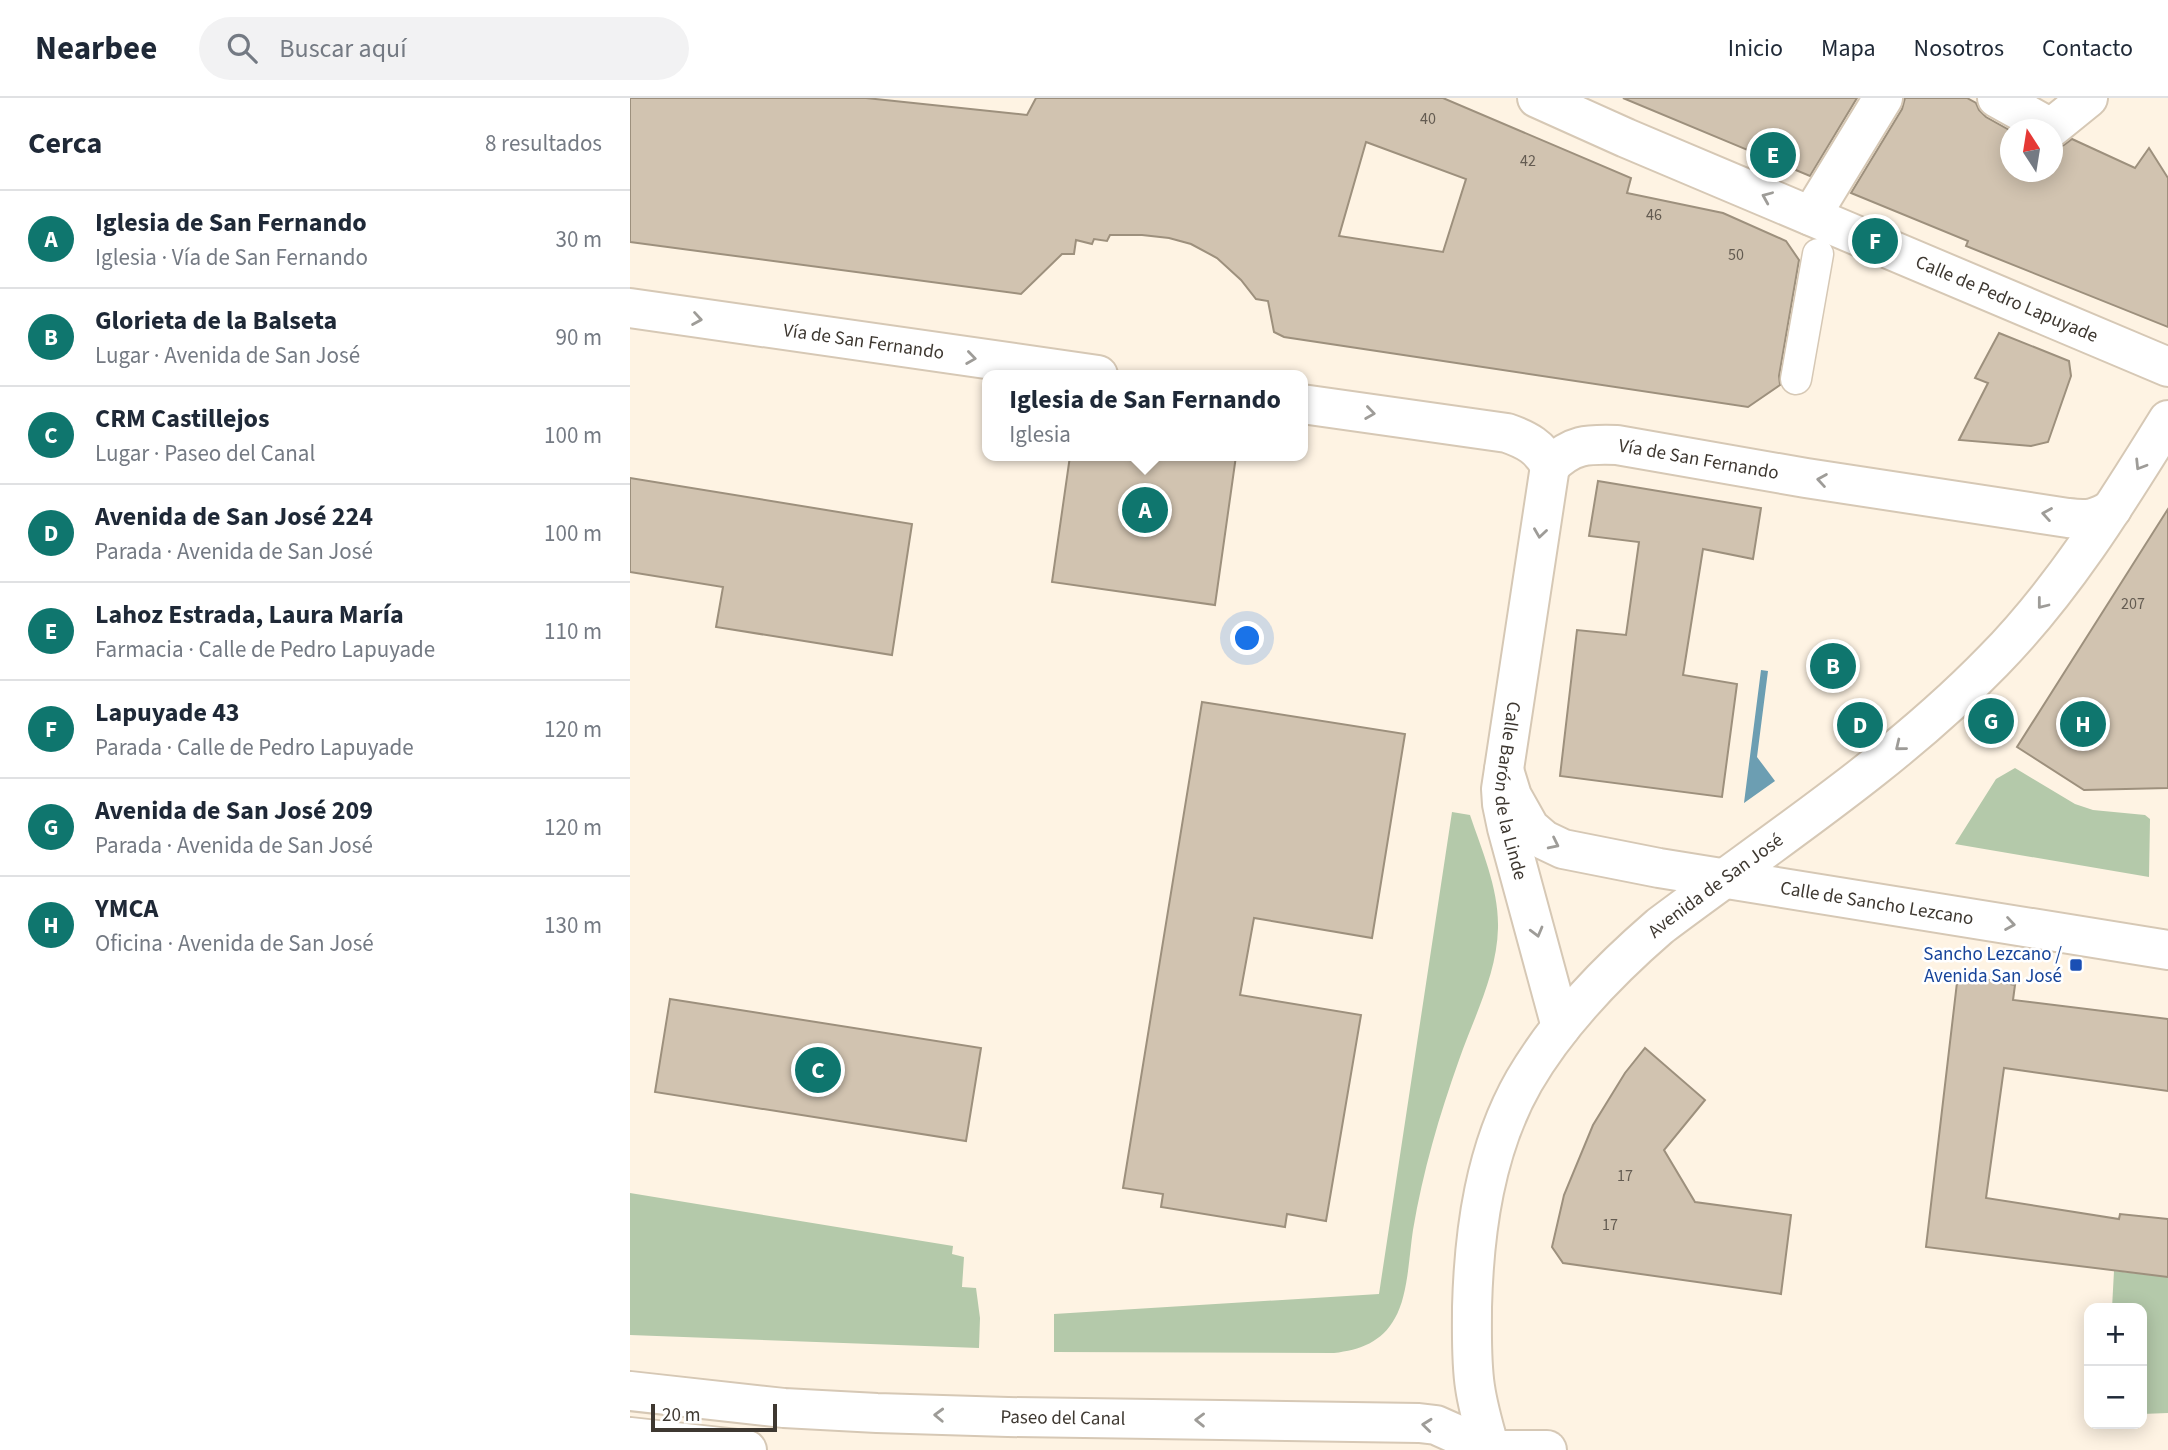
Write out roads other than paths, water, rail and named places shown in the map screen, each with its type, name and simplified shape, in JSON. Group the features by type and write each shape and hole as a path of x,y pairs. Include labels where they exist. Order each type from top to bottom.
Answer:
{"street":[{"name":"Calle de Pedro Lapuyade","path":"1537,98 1586,108 1811,216 2168,368"},
{"path":"1811,216 1883,98"},
{"path":"1997,98 2051,128 2088,98"},
{"path":"1796,379 1818,254"},
{"name":"Vía de San Fernando","path":"630,308 1063,370"},
{"path":"1308,405 1507,433 1532,443 1550,466"},
{"name":"Avenida de San José","path":"1489,1449 1476,1397 1473,1361 1476,1237 1487,1181 1504,1124 1524,1082 1562,1027 1601,980 1636,947 1660,926 1884,758 1993,662 2038,609 2112,509 2168,420"},
{"name":"Vía de San Fernando","path":"1550,466 1561,455 1578,446 1617,445 1806,478 2067,518 2098,518 2112,509"},
{"name":"Calle Barón de la Linde","path":"1550,466 1501,789 1507,828 1562,1027"},
{"name":"Calle de Sancho Lezcano","path":"1504,771 1512,796 1530,828 1544,840 1576,853 2168,950"},
{"name":"Paseo del Canal","path":"630,1391 785,1408 877,1413 1419,1423 1436,1425 1489,1449 1546,1450"},
{"path":"630,1437 747,1450"}],"water":[{"path":"1761,670 1768,671 1757,757 1775,781 1744,803"}],"place":[{"name":"Lahoz Estrada, Laura María","path":"1773,155"},
{"name":"Lapuyade 43","path":"1875,241"},
{"name":"Iglesia de San Fernando","path":"1145,510"},
{"name":"Glorieta de la Balseta","path":"1833,666"},
{"name":"Avenida de San José 209","path":"1991,721"},
{"name":"YMCA","path":"2083,724"},
{"name":"Avenida de San José 224","path":"1860,725"},
{"name":"Sancho Lezcano / Avenida San José","path":"2076,965"},
{"name":"CRM Castillejos","path":"818,1070"}]}
